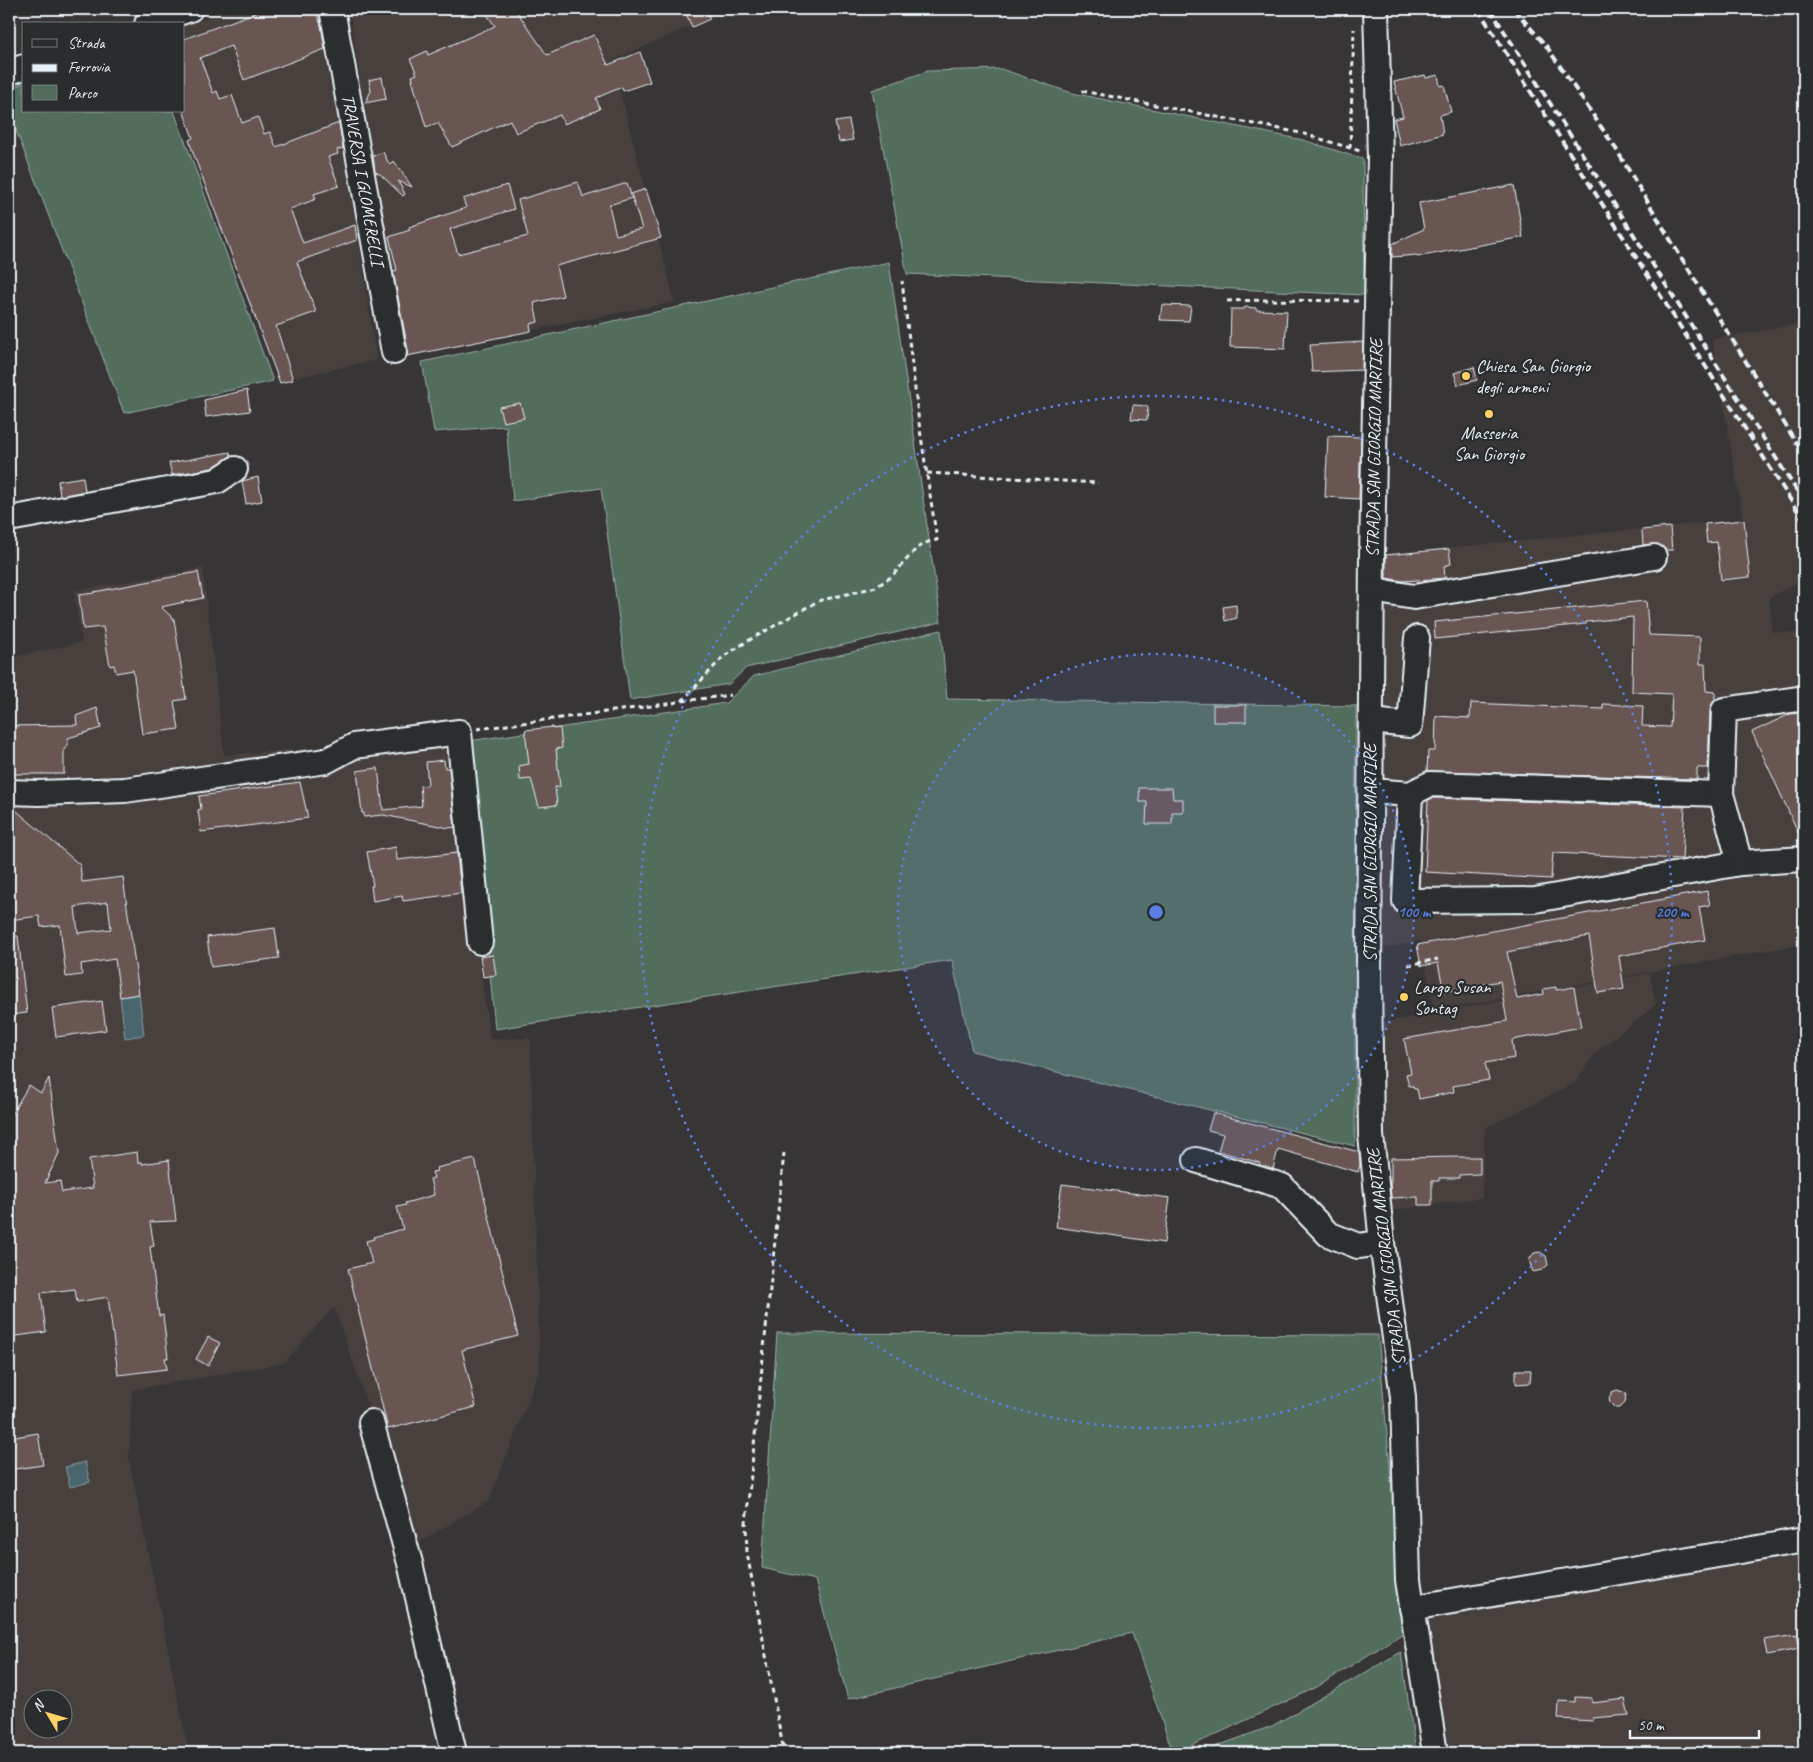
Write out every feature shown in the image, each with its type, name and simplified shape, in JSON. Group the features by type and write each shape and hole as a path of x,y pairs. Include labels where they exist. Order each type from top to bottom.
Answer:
{"street":[{"path":"153,22 190,9"},
{"name":"TRAVERSA I GLOMERELLI","path":"332,9 394,352"},
{"name":"STRADA SAN GIORGIO MARTIRE","path":"1376,9 1380,158 1372,590 1369,973 1371,1135 1382,1243 1403,1397 1408,1580 1435,1753"},
{"path":"9,72 22,68"},
{"path":"9,520 217,481 235,470"},
{"path":"1372,590 1414,597 1654,557"},
{"path":"1371,721 1410,725 1417,638"},
{"path":"1740,863 1721,794 1724,710 1804,698"},
{"path":"11,792 125,790 326,761 354,746 459,732 480,942"},
{"path":"1371,791 1410,794 1430,784 1721,794"},
{"path":"1410,794 1405,901 1535,900 1740,863 1804,860"},
{"path":"1196,1160 1282,1186 1328,1234 1358,1246 1382,1243"},
{"path":"371,1422 410,1563 454,1753"},
{"path":"1412,1608 1804,1540"}],"path":[{"path":"1350,148 1354,29"},
{"path":"1082,91 1301,133 1380,158"},
{"path":"673,703 683,700 723,657 746,642 818,601 876,587 890,576 917,548 937,540 902,281"},
{"path":"1227,301 1376,300"},
{"path":"927,473 1098,482"},
{"path":"459,732 731,695"},
{"path":"1408,965 1438,959"},
{"path":"784,1153 746,1523 747,1553 784,1753"}],"shaded area":[{"path":"230,9 323,9 377,360 280,381 185,110 185,26"},
{"path":"349,9 729,9 612,61 675,302 404,355"},
{"path":"1804,323 1804,579 1769,598 1773,632 1804,633 1804,944 1434,1011 1421,941 1380,949 1383,772 1383,554 1743,519 1712,339"},
{"path":"203,568 224,755 448,737 490,1039 530,1038 540,1370 489,1501 415,1545 334,1307 284,1363 132,1390 129,1459 189,1753 9,1753 9,658 82,642 74,591"},
{"path":"1650,973 1656,1005 1596,1052 1575,1083 1485,1128 1482,1198 1387,1211 1380,1023"},
{"path":"1804,1549 1804,1753 1448,1753 1428,1615"}],"green space":[{"path":"1001,69 1072,93 1303,140 1363,159 1364,295 907,274 872,90 928,71"},
{"path":"22,84 22,112 174,112 273,381 124,413 9,112 9,89"},
{"path":"889,262 941,622 746,668 729,684 630,700 601,488 513,501 506,426 434,432 422,362"},
{"path":"941,630 947,699 1356,706 1355,1146 972,1051 952,960 495,1029 469,741 726,703 754,676"},
{"path":"777,1333 1378,1335 1405,1632 1317,1687 1176,1753 1173,1753 1132,1633 848,1699 815,1580 762,1568"},
{"path":"1401,1652 1416,1753 1198,1753 1272,1726"}],"water":[{"path":"139,994 144,1035 125,1038 120,997"},
{"path":"85,1462 90,1482 70,1487 65,1467"}],"building":[{"path":"265,9 315,9 321,25 325,49 244,80 231,46 200,58 213,93 217,91 220,99 232,95 242,123 258,117 264,134 270,132 276,147 339,123 343,148 337,150 338,154 328,157 339,186 314,194 316,199 290,209 303,243 355,225 357,240 297,262 316,312 276,326 293,380 280,383 193,153 189,140 193,138 184,113 185,39"},
{"path":"483,9 515,9 547,55 594,35 608,65 640,52 650,82 623,91 622,87 596,98 600,109 564,124 560,115 516,133 510,120 452,147 438,123 426,127 412,80 412,76 417,74 410,59 427,51 428,55 495,26"},
{"path":"684,9 706,9 710,19 692,27"},
{"path":"1425,75 1426,78 1438,75 1440,86 1444,85 1451,112 1440,115 1443,134 1400,146 1394,119 1403,117 1394,82"},
{"path":"382,77 386,99 365,103 371,91 369,80"},
{"path":"849,120 853,140 839,142 835,122"},
{"path":"383,152 389,164 394,161 412,187 398,181 405,194 403,196 380,174 375,172 373,156"},
{"path":"578,182 583,197 627,183 632,198 609,205 616,235 642,229 631,194 646,189 661,238 556,266 563,296 534,303 538,322 530,324 531,331 407,356 408,350 393,271 397,270 389,237 410,230 409,227 466,208 463,199 507,185 514,209 450,229 458,254 528,236 518,200"},
{"path":"1514,185 1523,237 1417,257 1417,255 1392,257 1392,244 1424,229 1419,203"},
{"path":"1162,305 1191,306 1189,321 1160,320"},
{"path":"1245,307 1256,308 1256,310 1287,311 1285,349 1230,347 1231,309 1244,309"},
{"path":"1363,342 1362,370 1312,372 1310,345"},
{"name":"Chiesa San Giorgio degli armeni","path":"1474,367 1477,380 1458,385 1454,373"},
{"path":"247,390 250,411 206,417 204,400"},
{"path":"520,403 524,418 503,422 499,407"},
{"path":"1133,405 1148,406 1147,420 1131,419"},
{"path":"1328,436 1361,437 1359,499 1325,497"},
{"path":"230,452 231,456 212,468 172,475 169,463"},
{"path":"83,477 85,491 60,496 58,481"},
{"path":"258,477 262,501 246,504 242,481"},
{"path":"1744,520 1750,577 1721,580 1717,542 1707,543 1705,524"},
{"path":"1670,527 1672,550 1666,550 1658,544 1643,545 1642,530"},
{"path":"1449,549 1451,564 1444,566 1445,578 1403,581 1386,578 1386,555"},
{"path":"198,572 203,598 161,607 174,619 186,699 174,701 179,729 142,734 133,670 116,673 114,665 110,666 103,627 83,629 79,595"},
{"path":"1646,601 1649,635 1700,637 1700,664 1705,664 1706,691 1715,692 1715,700 1710,710 1708,768 1697,768 1697,779 1427,771 1428,751 1435,751 1436,716 1470,718 1471,703 1603,709 1603,704 1643,706 1642,726 1670,727 1672,694 1632,692 1633,617 1586,622 1586,624 1435,639 1434,622"},
{"path":"1236,605 1237,618 1225,621 1223,607"},
{"path":"1213,705 1246,705 1246,722 1213,722"},
{"path":"97,708 101,728 68,738 68,745 64,749 64,774 9,774 9,726 77,725 76,716"},
{"path":"1799,713 1804,723 1804,845 1752,732 1790,714"},
{"path":"553,727 553,729 560,728 562,748 556,749 560,787 555,787 557,805 539,807 531,779 520,780 519,766 529,764 525,730"},
{"path":"444,760 445,768 449,768 455,827 449,828 383,815 364,817 357,771 378,768 383,810 422,806 420,786 428,785 426,762"},
{"path":"300,782 308,818 201,832 198,810 201,809 199,796"},
{"path":"1139,788 1172,788 1173,799 1183,799 1183,812 1172,812 1172,824 1146,824 1147,802 1140,802"},
{"path":"1433,798 1685,807 1682,859 1553,853 1551,879 1425,872 1428,800"},
{"path":"9,806 11,806 80,865 82,882 123,877 139,994 120,997 115,959 81,964 82,975 66,977 60,925 41,927 39,916 9,920","holes":["108,902 111,929 78,933 75,907"]},
{"path":"396,847 397,860 457,853 461,893 403,901 402,896 373,901 371,886 373,886 367,852"},
{"path":"1707,891 1710,905 1699,907 1705,940 1619,956 1624,989 1598,993 1589,936 1507,952 1517,999 1544,994 1543,989 1556,987 1556,990 1574,987 1581,1027 1512,1040 1514,1058 1485,1063 1489,1080 1453,1086 1454,1092 1419,1099 1417,1089 1409,1086 1406,1074 1411,1073 1404,1039 1507,1021 1500,981 1444,992 1438,963 1421,966 1417,945"},
{"path":"275,928 279,958 211,967 207,937"},
{"path":"9,936 18,936 27,1013 9,1015"},
{"path":"493,955 496,975 483,977 480,957"},
{"path":"102,1001 106,1030 56,1037 52,1008"},
{"path":"49,1078 59,1153 45,1183 60,1181 62,1192 93,1188 89,1159 137,1152 138,1162 142,1162 142,1164 169,1160 176,1221 150,1222 154,1246 150,1247 159,1316 163,1315 168,1358 165,1358 167,1369 118,1375 108,1297 77,1302 75,1289 41,1293 46,1332 9,1337 9,1118 29,1085 41,1093"},
{"path":"1213,1113 1359,1152 1360,1165 1358,1172 1278,1149 1273,1169 1259,1165 1260,1163 1218,1151 1223,1134 1208,1130"},
{"path":"1480,1157 1480,1174 1459,1175 1459,1178 1439,1178 1439,1181 1432,1181 1432,1205 1418,1205 1418,1197 1391,1198 1391,1158"},
{"path":"475,1159 518,1336 462,1350 476,1407 388,1429 348,1269 372,1263 366,1241 374,1239 373,1237 403,1229 397,1207 434,1195 430,1179 434,1178 432,1172 437,1171 436,1168"},
{"path":"1062,1184 1170,1198 1164,1243 1056,1227"},
{"path":"1540,1252 1546,1256 1548,1265 1542,1270 1533,1272 1529,1260 1534,1253"},
{"path":"208,1337 220,1343 208,1366 196,1359"},
{"path":"1516,1370 1531,1370 1530,1383 1516,1384"},
{"path":"1617,1390 1626,1393 1625,1403 1620,1408 1615,1408 1610,1403 1609,1398 1612,1392"},
{"path":"38,1433 43,1465 9,1470 9,1438"},
{"path":"1796,1635 1799,1649 1767,1655 1764,1640"},
{"path":"1575,1697 1592,1698 1592,1703 1625,1699 1629,1715 1593,1718 1593,1721 1558,1719 1559,1701 1575,1702"}],"railway":[{"path":"1478,9 1804,521"},
{"path":"1490,9 1804,502"},
{"path":"1514,9 1547,47 1616,149 1804,455"}],"place":[{"name":"Chiesa San Giorgio degli armeni","path":"1466,376"},
{"name":"Masseria San Giorgio","path":"1489,414"},
{"name":"Largo Susan Sontag","path":"1404,997"}]}
